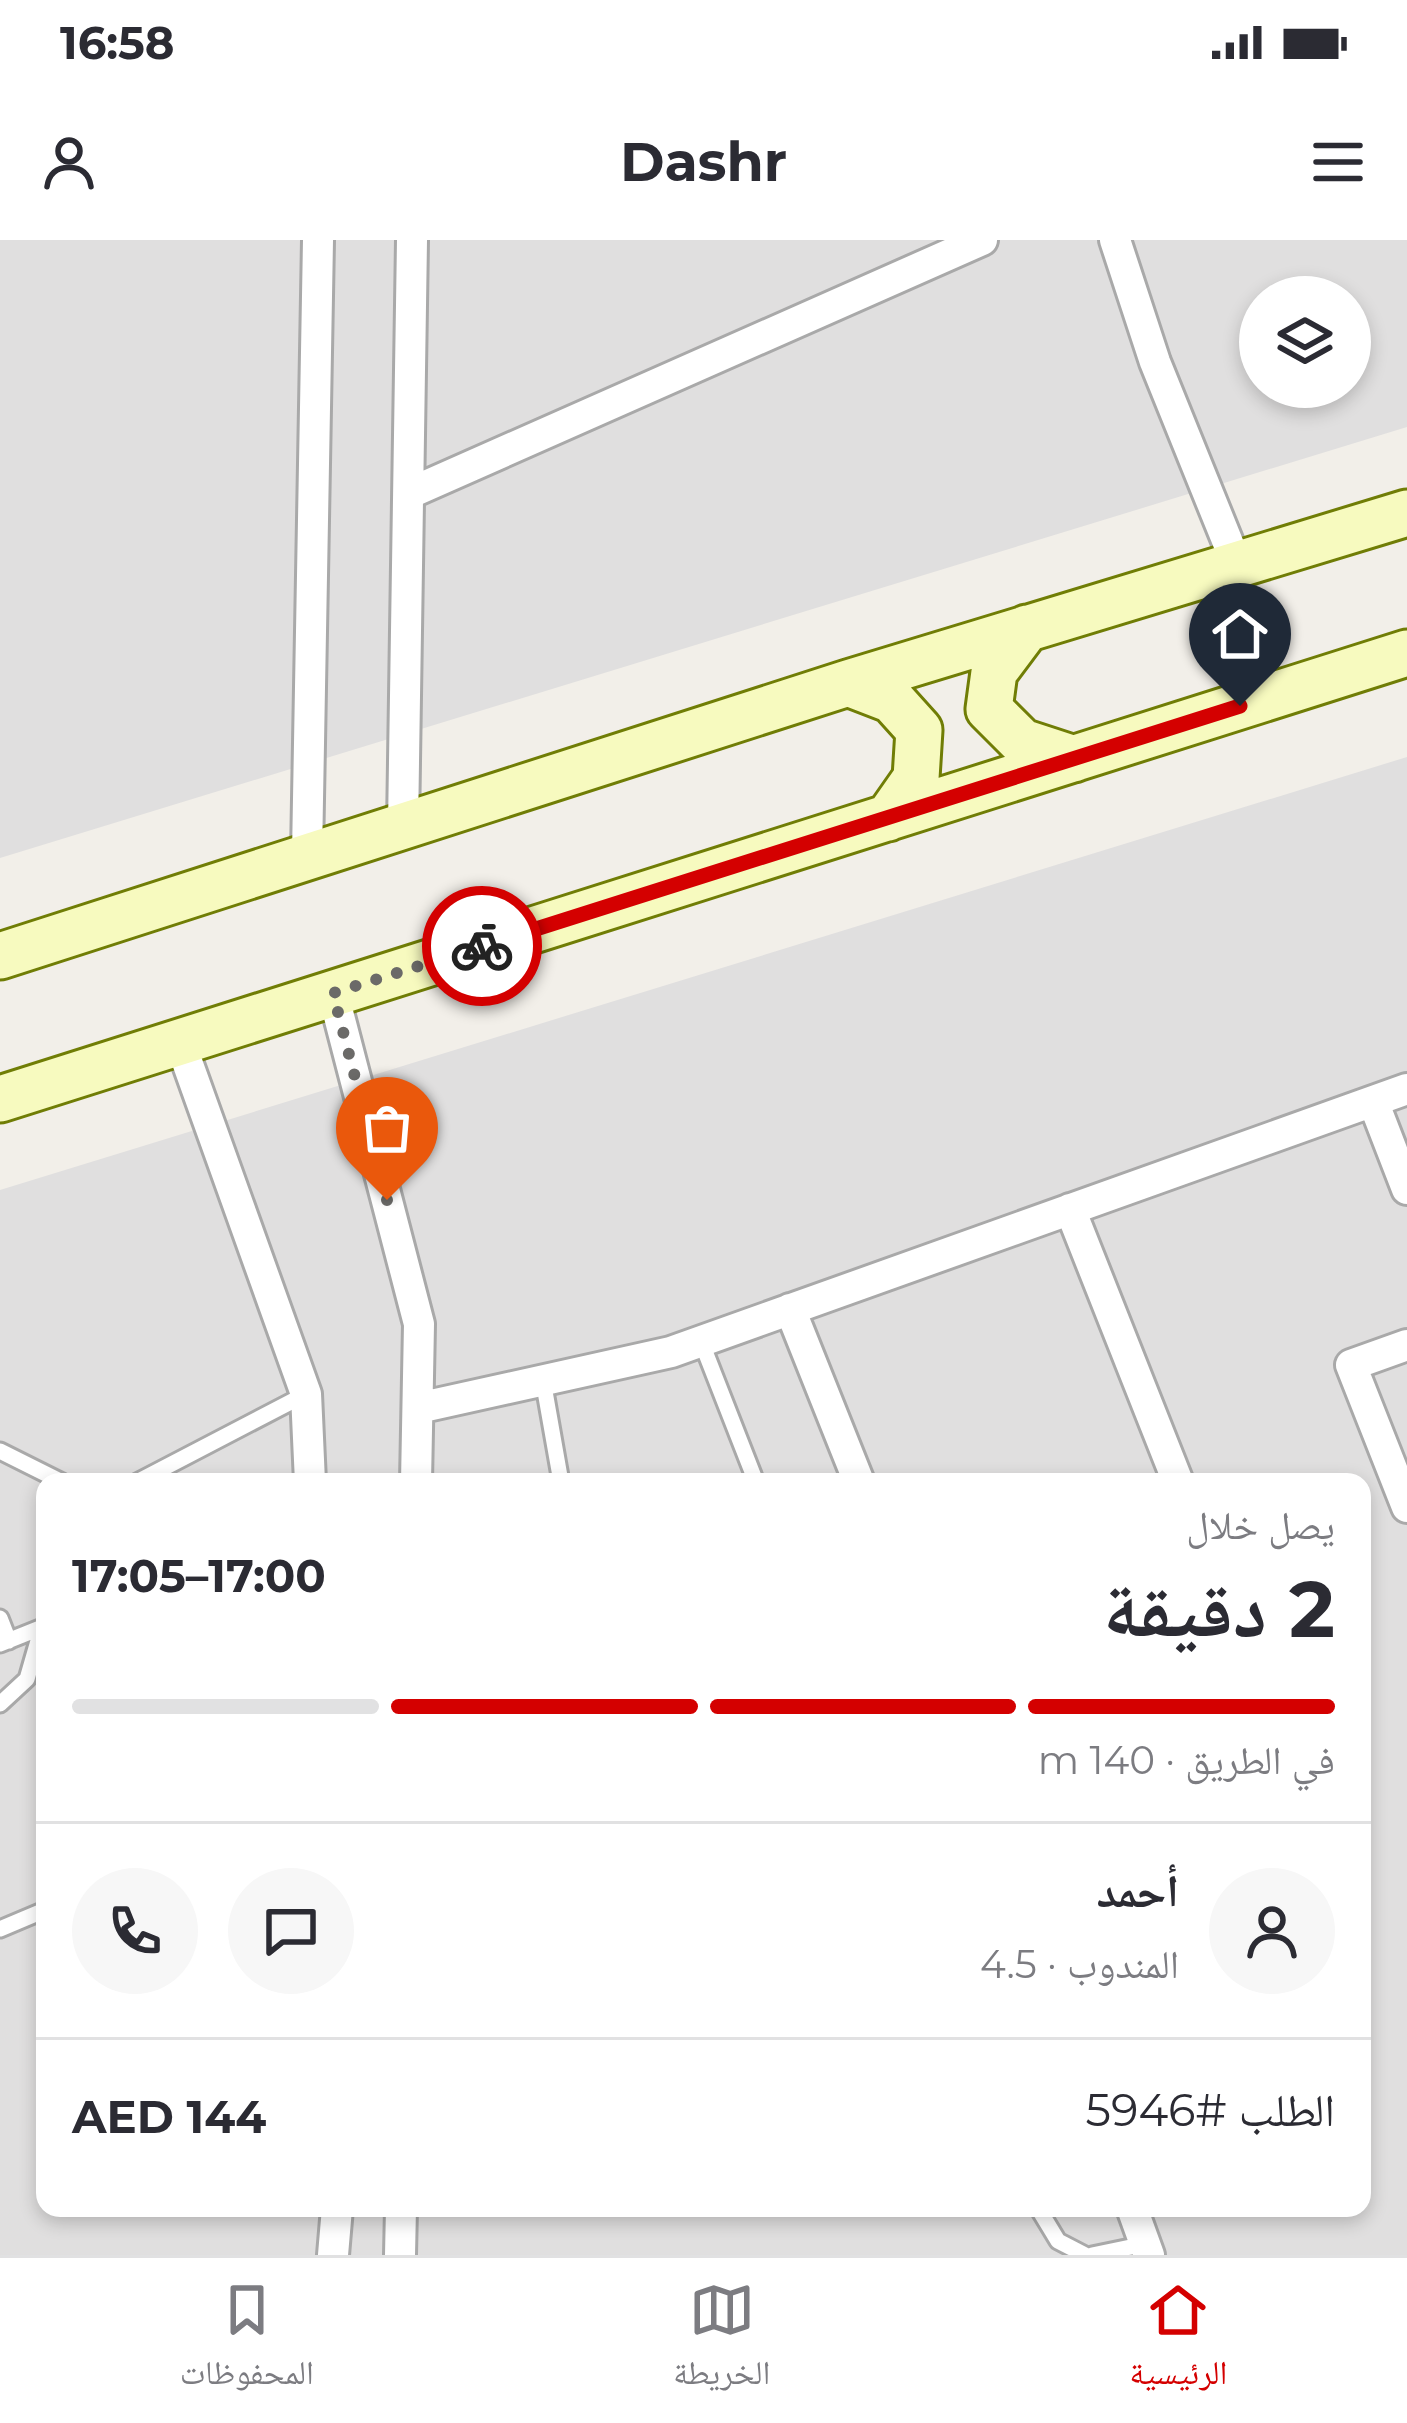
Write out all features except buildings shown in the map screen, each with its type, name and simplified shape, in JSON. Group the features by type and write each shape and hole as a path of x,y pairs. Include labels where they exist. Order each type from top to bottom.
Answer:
{"street":[{"path":"307,855 318,240"},
{"path":"403,827 412,240"},
{"path":"410,493 982,240"},
{"path":"1115,240 1155,362 1237,565"},
{"path":"0,956 848,683 1407,513"},
{"path":"1028,628 994,672 989,709 1022,742 1074,759"},
{"path":"0,1099 1407,653"},
{"path":"848,683 892,700 919,730 916,778 888,818"},
{"path":"333,993 419,1324 416,1473"},
{"path":"180,1042 307,1394 310,1473"},
{"path":"418,1408 671,1352 1407,1089"},
{"path":"1372,1101 1407,1189"},
{"path":"1070,1209 1174,1473"},
{"path":"790,1309 855,1473"},
{"path":"1407,1345 1351,1365 1407,1507"},
{"path":"333,2255 336,2217"},
{"path":"400,2255 401,2217"},
{"path":"1135,2217 1147,2250"}],"lane":[{"path":"701,1341 752,1473"},
{"path":"543,1380 559,1473"},
{"path":"154,1473 307,1394"},
{"path":"0,1451 44,1473"},
{"path":"0,1618 5,1642 36,1630"},
{"path":"0,1704 27,1679 36,1651"},
{"path":"0,1929 36,1914"},
{"path":"1043,2217 1058,2241 1088,2255 1147,2250"}],"shaded area":[{"path":"0,240 1407,240 1407,427 0,858"},
{"path":"1407,757 1407,2255 0,2255 0,1190"}],"way so far":[{"path":"387,1200 333,993 482,946"}],"route":[{"path":"482,946 1240,706"}]}
